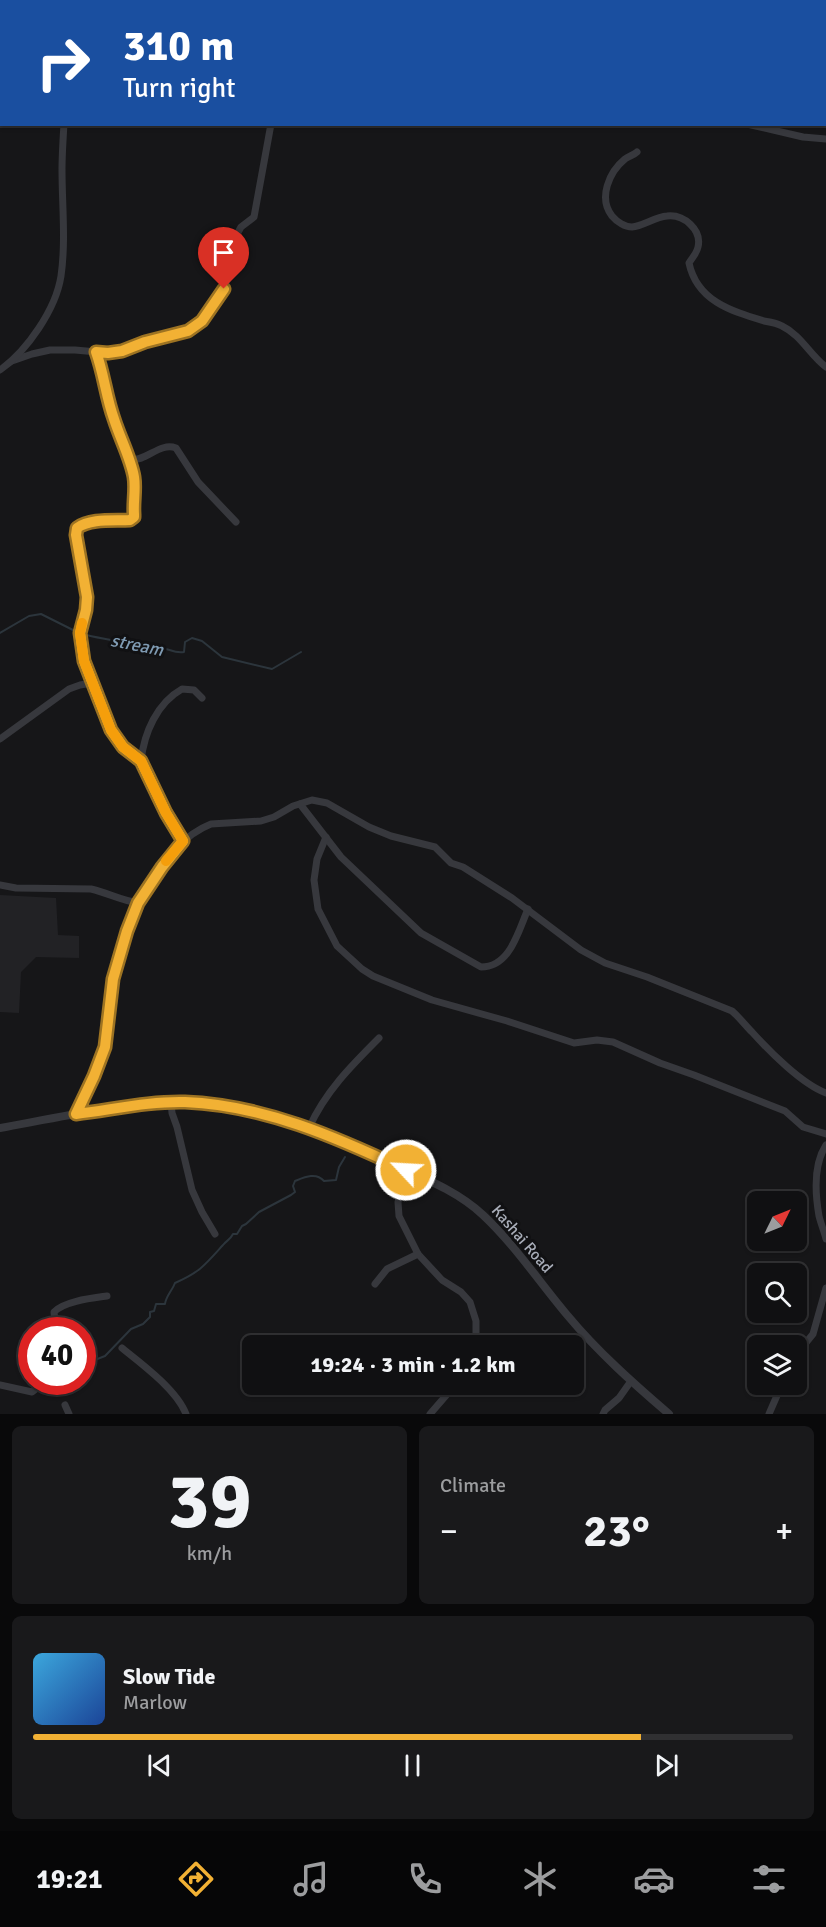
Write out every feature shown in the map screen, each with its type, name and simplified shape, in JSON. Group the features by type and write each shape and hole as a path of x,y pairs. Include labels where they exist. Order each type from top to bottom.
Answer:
{"street":[{"path":"0,370 12,361 34,335 54,300 61,277 64,126"},
{"path":"12,361 50,350 108,353 122,351 195,327 208,315 224,289 234,265 236,236 241,227 254,217 271,126"},
{"path":"756,126 803,137 826,139"},
{"path":"637,152 626,159 613,174 606,187 606,201 611,215 620,224 632,227 666,216 676,216 687,222 695,229 699,240 698,249 689,263 691,275 698,286 722,307 782,326 794,333 826,367"},
{"path":"96,352 103,370 113,417 130,460 135,480 132,519 96,522 80,525 77,528 76,535 87,597 80,633 81,646 92,683 116,738 123,747 141,761 166,813 183,841"},
{"path":"130,460 144,459 164,447 173,446 198,482 236,522"},
{"path":"0,739 69,690 92,683"},
{"path":"141,761 152,724 163,705 182,689 194,690 202,698"},
{"path":"76,1114 105,1047 113,979 122,944 138,903 162,867 183,841 193,833 212,824 274,817 312,800 320,801 391,836 435,847 451,863 463,867 489,883 528,909 581,950 605,963 732,1011 807,1084 826,1093"},
{"path":"300,804 350,867 421,933 481,968 492,967 506,957 528,909"},
{"path":"326,837 317,859 314,880 318,909 337,946 362,969 417,994 574,1043 597,1040 613,1042 660,1063 785,1111 803,1127 826,1134"},
{"path":"0,885 16,888 91,889 117,899 138,903"},
{"path":"309,1128 318,1108 343,1074 379,1038"},
{"path":"171,1102 192,1190 215,1234"},
{"name":"Kashai Road","path":"0,1128 76,1114 171,1102 259,1113 309,1128 350,1144 438,1184 482,1214 570,1319 631,1381 669,1414"},
{"path":"826,1144 816,1174 819,1216 826,1239"},
{"path":"406,1170 398,1210 418,1254 442,1280 461,1292 470,1302 476,1321 476,1335"},
{"path":"375,1284 387,1269 418,1254"},
{"path":"807,1341 813,1334 826,1288"},
{"path":"55,1317 54,1312 58,1308 85,1299 107,1296"},
{"path":"122,1348 165,1386 180,1402 186,1414"},
{"path":"603,1414 619,1398 631,1381"},
{"path":"0,1385 18,1389"},
{"path":"430,1414 446,1395"},
{"path":"769,1414 777,1395"},
{"path":"65,1405 69,1414"}],"shaded area":[{"path":"0,895 56,898 58,935 79,936 79,958 36,957 21,972 19,1013 0,1012"}],"waterway":[{"name":"stream","path":"0,633 29,616 41,614 77,632"},
{"name":"stream","path":"82,634 178,652 184,652 185,642 192,638 202,641 222,657 272,669 301,652"},
{"path":"96,1360 105,1356 131,1329 143,1324 150,1317 150,1312 154,1311 156,1304 165,1304 175,1283 202,1267 233,1234 237,1234 242,1226 259,1212 295,1192 293,1186 295,1181 314,1176 324,1181 336,1180 339,1167 345,1157"}],"slow traffic":[{"path":"82,623 80,633 84,661 111,730 123,747 141,761 166,813 183,841 166,861"}],"route":[{"path":"224,289 202,321 188,331 145,342 122,351 96,352 103,370 113,417 130,460 135,480 134,517 130,520 105,520 80,525 77,528 76,535 87,597 80,633 81,646 84,661 111,730 123,747 141,761 166,813 183,841 138,903 127,931 109,999 105,1047 76,1114 171,1102 187,1102 259,1113 309,1128 406,1170"}]}
